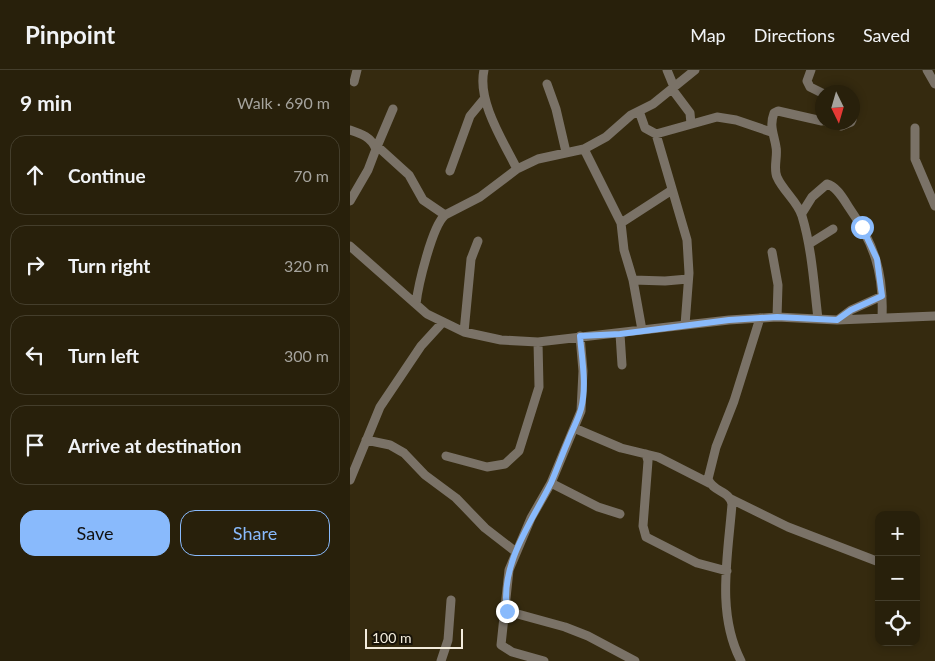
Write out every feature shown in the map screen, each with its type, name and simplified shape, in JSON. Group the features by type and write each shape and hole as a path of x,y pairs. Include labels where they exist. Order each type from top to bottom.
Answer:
{"street":[{"path":"354,82 357,70"},
{"path":"484,70 482,84 484,99 517,169"},
{"path":"667,70 673,88 690,113 691,124"},
{"path":"416,304 420,279 440,219 480,198 517,169 538,159 584,149 612,133 631,115 673,88 695,70"},
{"path":"811,70 807,81 810,87 815,90"},
{"path":"927,70 935,84"},
{"path":"547,84 556,109 566,152"},
{"path":"450,171 470,116 484,99"},
{"path":"350,201 368,170 393,109"},
{"path":"639,111 645,128 656,134 708,118 726,118 771,132"},
{"path":"815,119 778,111 772,117 771,132 776,147 778,178 802,213 809,244 818,319"},
{"path":"915,128 915,159 931,186 935,206"},
{"path":"350,130 363,134 373,142 377,148 409,175 423,200 445,215"},
{"path":"656,134 687,240 688,279 685,325"},
{"path":"584,149 621,223 624,250 633,280 642,330"},
{"path":"802,213 803,207 820,189 827,184 834,188 862,227 874,250 882,296 882,317"},
{"path":"621,223 672,190"},
{"path":"809,244 833,229"},
{"path":"464,332 470,259 478,241"},
{"path":"350,246 416,304 442,323 464,332 500,340 538,342 685,325 777,317 837,320 935,316"},
{"path":"772,252 778,285 777,317"},
{"path":"633,280 664,281 688,279"},
{"path":"837,320 851,310 882,296"},
{"path":"710,483 709,475 716,448 734,402 760,318"},
{"path":"350,480 380,408 421,346 442,323"},
{"path":"620,334 622,365"},
{"path":"544,661 512,652 501,645 507,611 506,592 509,570 516,552 531,518 551,483 574,428 583,398 580,336"},
{"path":"446,456 478,466 492,467 505,464 519,451 539,387 538,342"},
{"path":"574,428 621,448 658,457 710,483 731,500 788,527 875,560"},
{"path":"366,440 390,445 404,453 425,475 456,498 485,528 516,552"},
{"path":"646,454 648,461 643,526 646,537 698,563 727,571"},
{"path":"551,483 598,507 620,514"},
{"path":"731,500 725,590 735,650 741,661"},
{"path":"440,661 449,635 451,600"},
{"path":"507,611 564,627 588,636 635,661"}],"route":[{"path":"507,611 505,602 509,570 531,518 551,483 581,411 583,371 580,336 620,334 729,320 777,317 837,320 851,310 882,296 877,259 862,227"}]}
